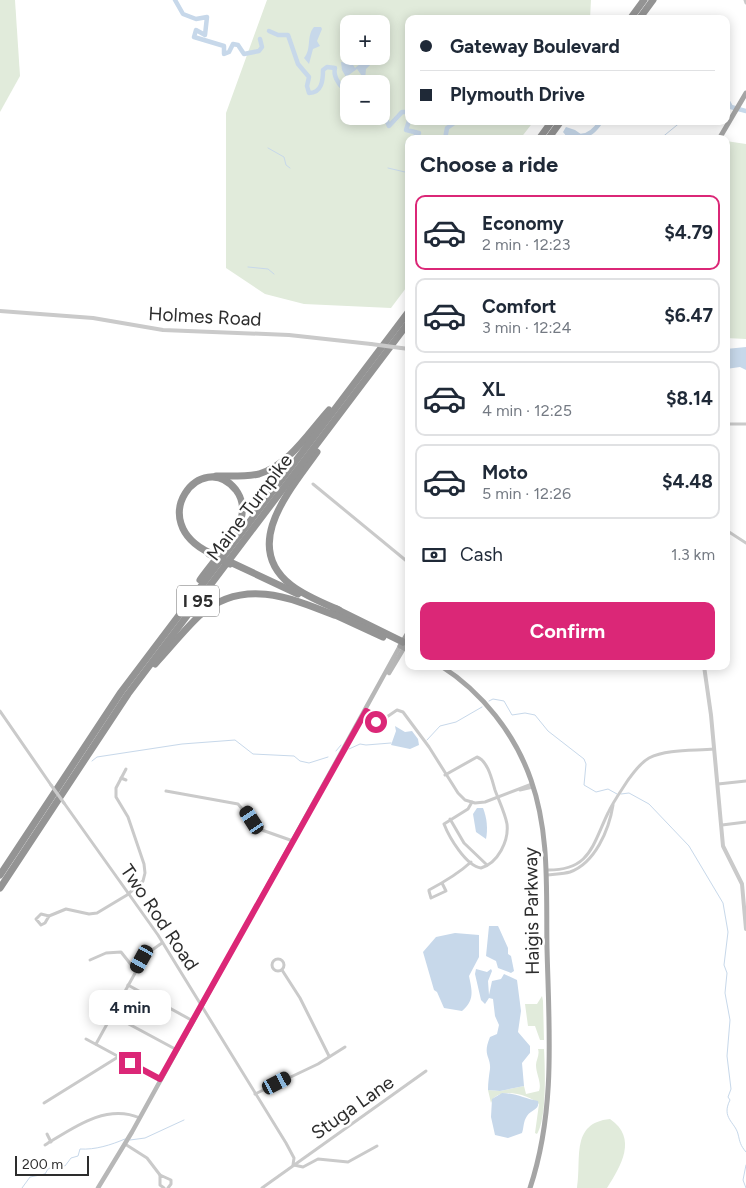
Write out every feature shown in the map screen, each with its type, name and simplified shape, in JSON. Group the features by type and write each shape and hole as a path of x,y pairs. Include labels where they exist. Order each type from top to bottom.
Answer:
{"highway":[{"path":"633,15 644,0"},
{"path":"642,15 653,0"},
{"name":"Maine Turnpike","path":"0,875 116,699 405,316"},
{"name":"Maine Turnpike","path":"0,888 128,694 405,327"},
{"path":"336,613 302,593 284,578 272,558 270,535 274,518 284,500 371,372"},
{"path":"357,380 291,452 273,467 251,475 201,478 186,487 178,503 181,526 194,545 210,554 405,645"},
{"path":"160,640 162,633 241,519 242,507 236,491 228,483 210,478 194,483 185,491 180,502 179,513 186,535 194,544 210,554"},
{"path":"128,694 196,618 225,600 245,594 273,594 336,613"}],"main road":[{"path":"730,120 746,93"},
{"path":"98,1188 140,1118 192,1021 381,684 405,647"},
{"name":"Haigis Parkway","path":"446,670 469,688 499,721 519,752 533,785 544,831 549,1086 543,1138 530,1188"}],"street":[{"name":"Holmes Road","path":"0,311 92,318 163,330 290,335 405,348"},
{"path":"730,424 746,424"},
{"path":"313,484 405,560"},
{"path":"730,533 746,543"},
{"path":"704,670 724,850 740,880 745,896 746,929"},
{"path":"365,713 383,720 398,710 403,712 429,747 459,795 472,802 481,802 533,785"},
{"name":"Two Rod Road","path":"0,711 129,893 162,943 293,1156 293,1165"},
{"path":"546,872 564,869 586,858 595,845 614,801 634,771 650,758 665,754 714,749"},
{"path":"445,775 479,757 489,772 498,797 507,829 502,850 487,866 477,868 456,847 445,827 445,822 468,809 472,802"},
{"path":"49,916 66,909 93,914 129,893 142,882 145,870 128,817 116,796 116,788 126,769"},
{"path":"121,778 126,780"},
{"path":"718,784 746,781"},
{"path":"166,791 238,804 259,829 293,841"},
{"path":"450,819 464,843 487,866"},
{"path":"722,825 746,822"},
{"path":"442,883 446,891 431,898 428,892 471,862"},
{"path":"96,1044 146,953 162,943"},
{"path":"90,960 106,953 121,952 136,971"},
{"path":"282,970 298,995 329,1056"},
{"path":"128,985 192,1021"},
{"path":"112,1015 176,1050"},
{"path":"86,1039 160,1079"},
{"path":"255,1094 318,1064 345,1047"},
{"path":"44,1102 118,1057"},
{"path":"417,1070 419,1076"},
{"name":"Stuga Lane","path":"293,1165 426,1071"},
{"path":"45,1145 78,1125 113,1112 128,1113 140,1118"},
{"path":"47,1134 51,1142"},
{"path":"125,1144 147,1158 160,1175 171,1180 171,1185 166,1188 160,1185 160,1175"},
{"path":"262,1188 293,1165 303,1167 320,1159 348,1162 377,1146"}],"green space":[{"path":"0,0 15,0 20,76 0,112"},
{"path":"267,0 591,0 590,15 405,15 405,125 531,125 523,135 405,135 405,289 391,308 304,304 265,294 226,268 226,113"},
{"path":"730,142 746,144 746,339 730,338"},
{"path":"542,996 544,1040 540,1040 535,1026 528,1026 525,1004 537,1004"},
{"path":"538,1049 544,1049 545,1080 544,1105 537,1134 535,1133 539,1104 514,1093 500,1094 491,1103 488,1090 500,1091 524,1086 526,1094 539,1091 540,1085 536,1065"},
{"path":"610,1119 623,1135 625,1143 624,1152 617,1171 607,1188 577,1188 580,1144 583,1135 589,1127 597,1122"}],"water":[{"path":"314,27 321,27 322,29 317,41 320,46 313,49 309,64 304,58 308,51 310,34"},
{"path":"341,65 353,65 355,68 359,65 370,65 366,69 365,75 361,75 357,69 349,75 345,75"},
{"path":"566,127 582,135 565,135 563,132"},
{"path":"746,347 746,370 740,367 730,368 730,349"},
{"path":"395,726 405,732 412,731 418,739 419,745 410,749 391,745 396,731"},
{"path":"477,808 483,808 487,824 486,839 476,832 473,814"},
{"path":"489,926 498,926 499,928 508,948 508,954 511,956 514,971 511,973 498,968 496,961 486,956"},
{"path":"455,933 479,935 479,957 469,976 472,995 469,1003 462,1011 444,1008 437,992 434,990 423,952 436,937"},
{"path":"476,969 487,972 491,969 492,971 488,981 489,995 492,981 501,979 504,974 517,980 521,1011 518,1032 530,1046 530,1053 522,1063 524,1086 500,1091 488,1090 490,1065 487,1048 490,1037 497,1034 499,1025 495,1016 493,999 489,998 485,1004 481,1000 475,974"},
{"path":"502,1093 538,1101 537,1108 529,1114 524,1122 522,1133 508,1138 495,1135 491,1117 492,1099"}],"waterway":[{"path":"175,0 183,14 196,19 207,17 205,35 196,30 194,37 224,46 224,54 229,52 233,44 238,45 244,54 259,51 262,47 260,39"},
{"path":"269,31 278,35 288,35 298,64 309,77 307,86 309,93 317,91 322,82 323,70 327,67 335,68 335,76 340,84"},
{"path":"730,105 746,111"},
{"path":"390,125 402,112 405,112"},
{"path":"408,125 406,130 419,133 417,135"},
{"path":"446,135 447,128 451,125"},
{"path":"586,135 598,125"},
{"path":"665,135 677,125"},
{"path":"268,148 284,157 286,165 290,168"},
{"path":"388,168 405,172"},
{"path":"248,267 268,269 274,274"},
{"path":"489,701 493,699 504,701 512,715 525,713 535,715 548,731 584,759 586,764 584,785 596,792 608,789 617,794"},
{"path":"427,740 440,726 456,722 482,707"},
{"path":"92,761 97,757 182,744 235,740 253,754 294,756 300,761 309,763 328,757"},
{"path":"349,749 360,744 391,743"},
{"path":"336,751 341,745"},
{"path":"621,794 629,793 649,804 689,846 723,903 728,932 724,965 727,973 725,993 730,1020 727,1056 731,1089 728,1097 730,1100 727,1111 741,1145 746,1152"},
{"path":"130,1140 145,1138 184,1120"},
{"path":"22,1188 30,1177 45,1174 48,1169 58,1164 65,1166 71,1158 78,1156 80,1149 103,1147 125,1139"},
{"path":"746,1165 743,1180 746,1188"}],"route":[{"path":"130,1063 160,1079 366,711 383,720 376,722"}]}
